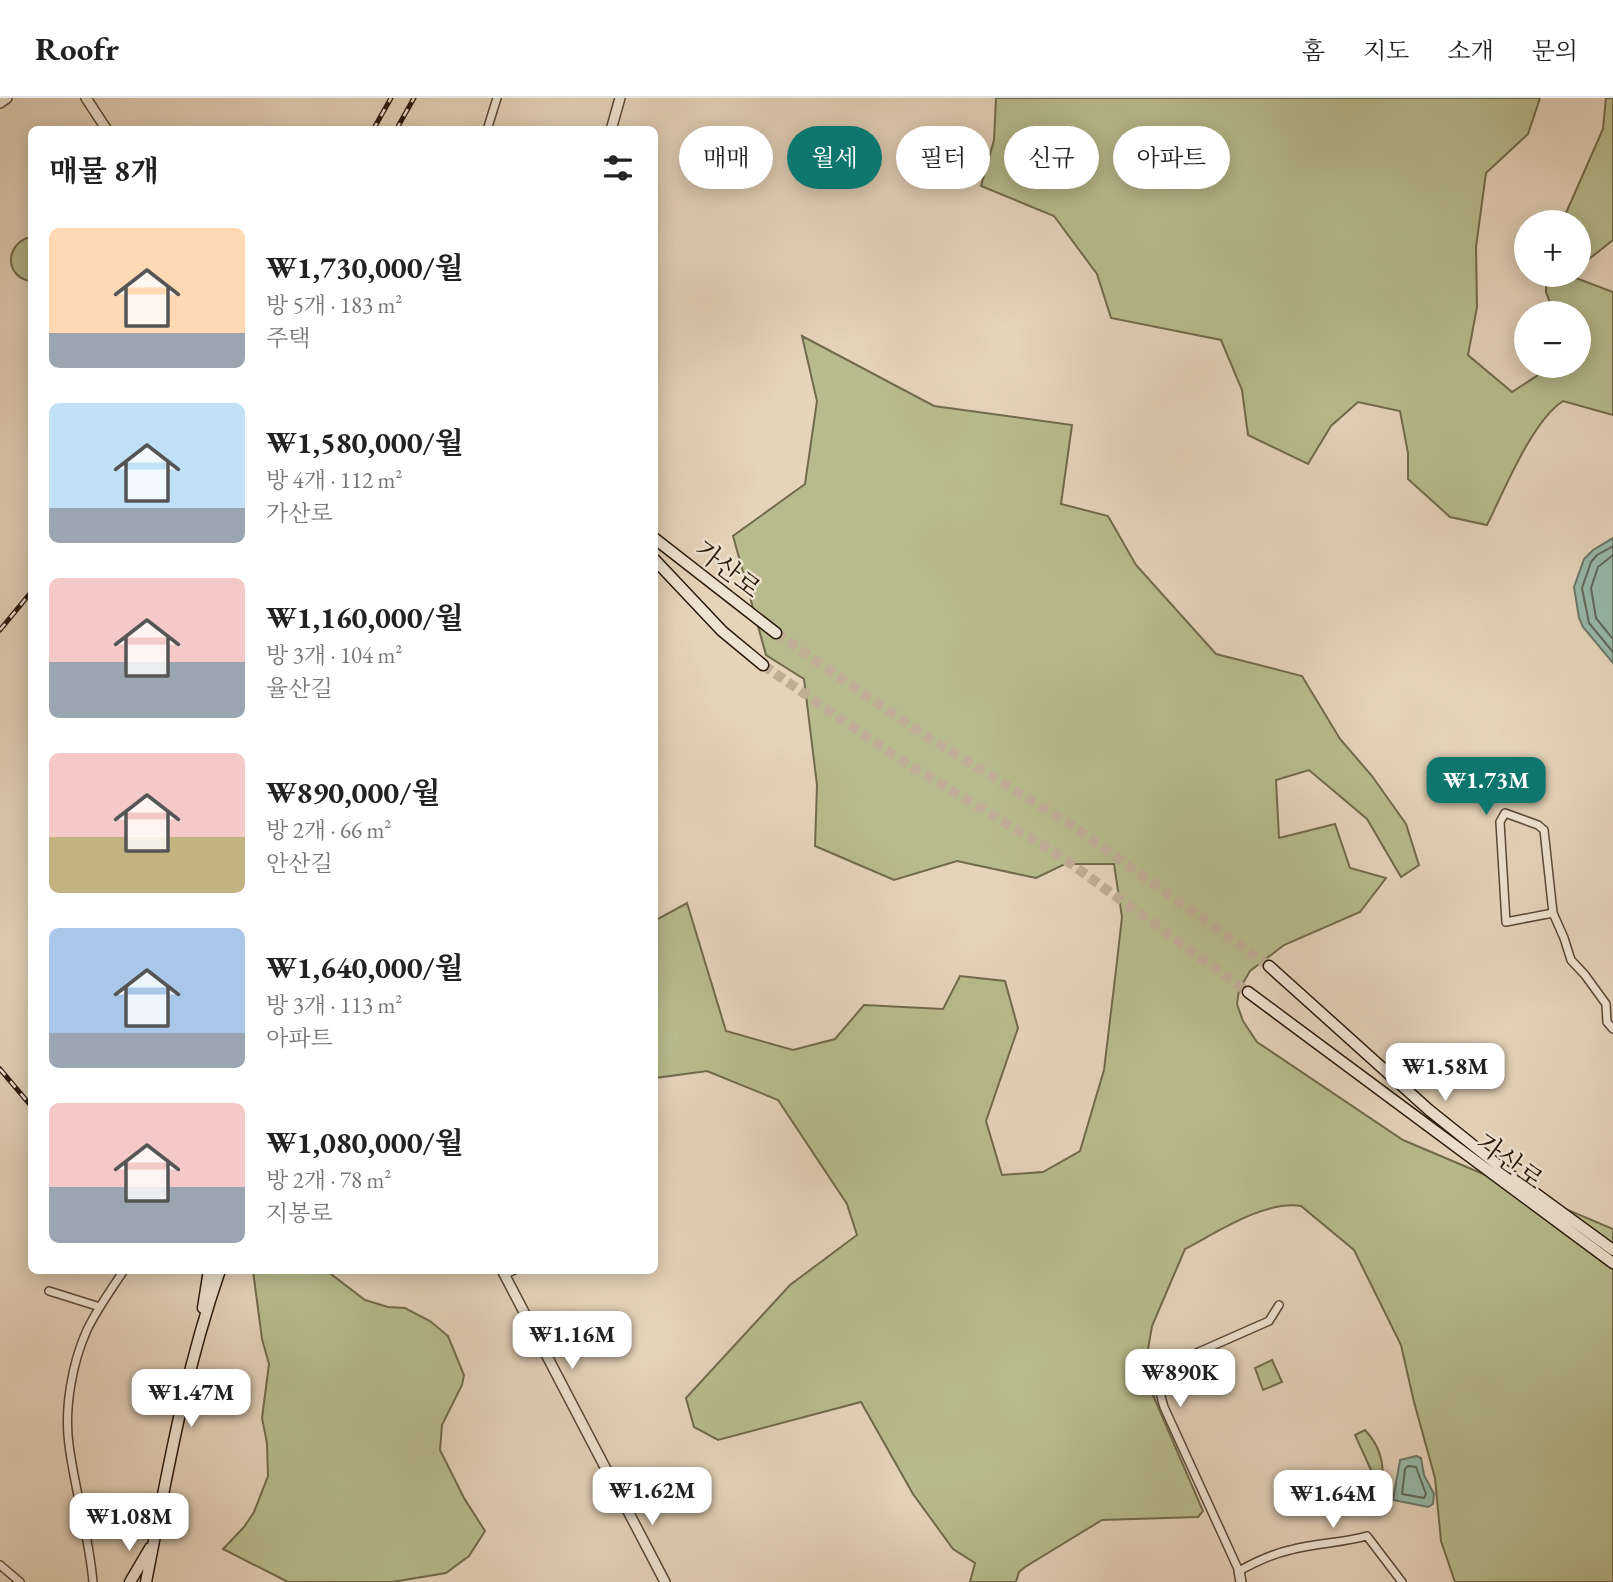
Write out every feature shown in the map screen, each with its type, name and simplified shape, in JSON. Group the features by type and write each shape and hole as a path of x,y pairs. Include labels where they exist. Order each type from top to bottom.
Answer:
{"main road":[{"name":"가산로","path":"658,541 776,633"},
{"name":"가산로","path":"658,562 722,631 763,665"},
{"name":"가산로","path":"1269,966 1429,1110 1509,1174 1613,1250"},
{"name":"가산로","path":"1248,992 1613,1262"},
{"path":"201,1330 208,1274"},
{"path":"146,1582 177,1418 219,1274"},
{"path":"130,1582 153,1541"}],"street":[{"path":"0,103 7,98"},
{"path":"86,98 104,126"},
{"path":"488,126 497,98"},
{"path":"612,126 620,98"},
{"path":"1553,914 1506,922 1500,822 1505,813 1538,825 1544,830 1553,914 1571,960 1606,1004 1607,1022 1613,1028"},
{"path":"93,1582 68,1428 69,1405 80,1349 87,1331 121,1274"},
{"path":"504,1274 665,1582"},
{"path":"49,1291 100,1307"},
{"path":"1241,1582 1239,1571 1164,1407 1158,1389 1159,1381 1167,1366 1269,1321 1279,1306"},
{"path":"1239,1571 1259,1560 1291,1549 1335,1544 1367,1536 1402,1582"},
{"path":"0,1564 20,1582"}],"shaded area":[{"path":"996,98 1540,98 1528,134 1486,173 1476,247 1477,307 1468,355 1512,392 1534,378 1591,378 1591,301 1549,301 1546,287 1591,287 1591,284 1613,292 1613,415 1563,401 1540,424 1530,440 1487,525 1450,517 1408,479 1408,453 1400,411 1358,402 1331,426 1308,464 1248,435 1242,390 1221,340 1111,318 1097,274 1054,216 988,189 990,154 994,140"},
{"path":"1606,98 1613,98 1613,240 1591,257 1591,210 1567,210 1603,129"},
{"path":"28,238 28,280 17,274 11,262 14,248"},
{"path":"802,336 934,406 1072,425 1061,504 1108,516 1136,565 1216,654 1302,676 1340,739 1372,776 1406,824 1419,865 1401,877 1367,819 1309,770 1276,780 1279,838 1335,824 1350,868 1386,878 1360,912 1284,945 1250,971 1239,990 1237,1004 1243,1021 1257,1042 1403,1140 1613,1229 1613,1582 1455,1582 1441,1541 1435,1478 1401,1345 1354,1250 1301,1206 1287,1205 1257,1213 1185,1249 1152,1326 1146,1361 1149,1386 1203,1511 1198,1517 1102,1520 1025,1567 1019,1572 1016,1582 970,1582 975,1563 953,1549 913,1494 861,1402 718,1440 694,1427 686,1398 790,1285 857,1235 847,1204 778,1100 707,1071 658,1078 658,919 687,903 726,1031 793,1050 835,1039 864,1005 943,1009 960,976 1005,981 1018,1028 986,1121 1002,1175 1043,1172 1080,1151 1104,1070 1122,917 1114,864 1065,864 1036,878 957,861 894,880 815,846 817,785 804,679 766,655 733,536 805,484 817,401"},
{"path":"253,1274 331,1274 365,1300 388,1307 405,1308 430,1321 448,1336 464,1375 462,1385 442,1425 440,1450 464,1498 485,1531 469,1556 446,1573 392,1582 288,1582 223,1549 254,1512 268,1476 267,1443 262,1418 269,1364 262,1339"},
{"path":"1272,1360 1282,1382 1263,1390 1255,1368"},
{"path":"1365,1430 1379,1452 1383,1476 1382,1494 1355,1435"}],"water":[{"path":"1613,538 1613,663 1583,627 1574,587 1584,559"},
{"path":"1416,1456 1421,1458 1424,1475 1434,1494 1433,1504 1428,1507 1393,1500 1400,1460"}],"tunnel":[{"path":"776,633 927,737 1070,824 1269,966"},
{"path":"763,665 905,763 1056,853 1248,992"}],"railway":[{"path":"375,126 391,98"},
{"path":"398,126 414,98"},
{"path":"0,630 28,596"},
{"path":"0,1069 28,1102"}]}
